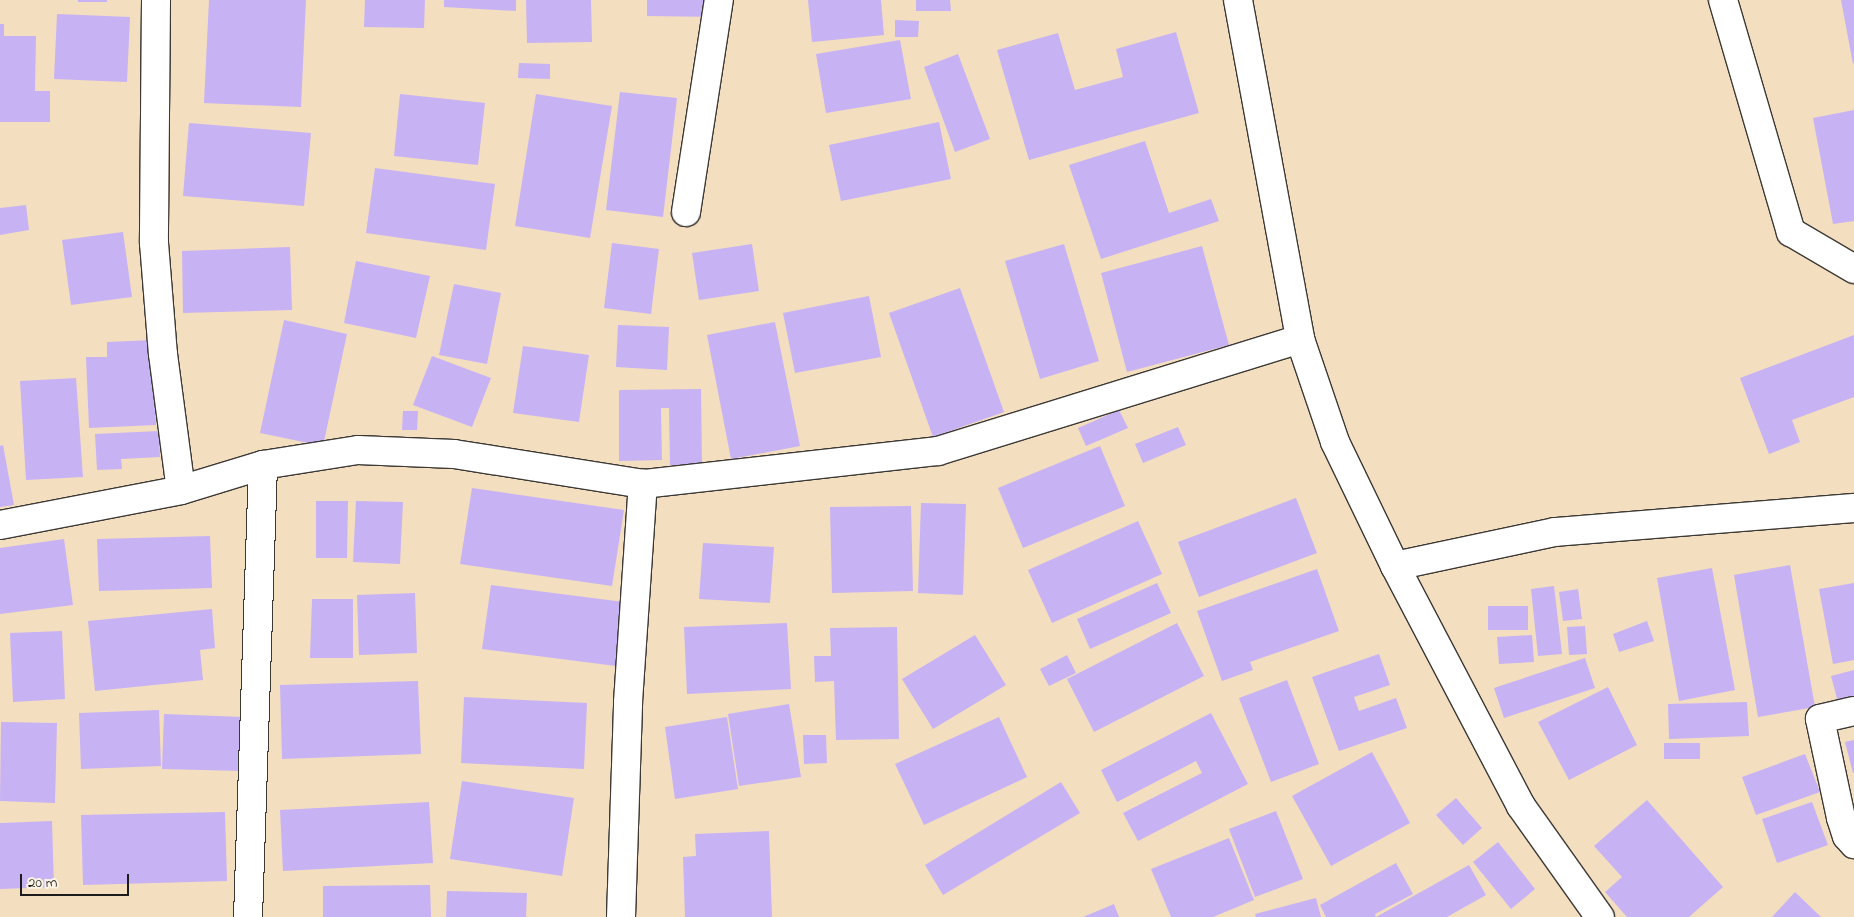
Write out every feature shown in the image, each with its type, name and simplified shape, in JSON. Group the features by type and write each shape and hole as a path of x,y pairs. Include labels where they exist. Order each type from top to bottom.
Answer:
{"street":[{"path":"156,0 154,243 164,354 181,490"},
{"path":"686,212 719,0"},
{"path":"1238,0 1300,339 1336,442 1395,566 1529,821 1600,917"},
{"path":"1724,0 1791,232 1854,269"},
{"path":"0,525 181,490 264,465 358,450 454,454 643,484 938,451 1300,339"},
{"path":"248,917 264,465"},
{"path":"621,917 628,702 643,484"},
{"path":"1395,566 1555,532 1854,508"},
{"path":"1854,711 1820,719 1841,818 1847,836 1854,844"}],"building":[{"path":"78,0 107,0 107,2 78,2"},
{"path":"209,0 306,0 301,107 204,103"},
{"path":"365,0 425,0 424,28 364,27"},
{"path":"444,0 516,0 516,11 444,7"},
{"path":"526,0 591,0 592,42 527,43"},
{"path":"647,0 715,0 715,17 647,16"},
{"path":"808,0 881,0 884,35 812,42"},
{"path":"916,0 950,0 951,11 916,11"},
{"path":"1841,0 1854,0 1853,64"},
{"path":"57,14 130,17 127,82 54,79"},
{"path":"895,20 919,21 918,37 895,37"},
{"path":"0,24 4,24 4,36 36,36 35,91 50,91 50,122 0,122"},
{"path":"1176,32 1199,113 1029,160 997,50 1058,33 1075,90 1123,77 1116,49"},
{"path":"900,40 911,99 826,113 816,54"},
{"path":"958,54 990,139 955,152 924,67"},
{"path":"519,63 550,64 550,79 518,78"},
{"path":"620,92 677,98 663,217 606,210"},
{"path":"400,94 485,103 478,165 394,156"},
{"path":"536,94 612,106 590,238 515,226"},
{"path":"1854,110 1854,221 1833,224 1813,118"},
{"path":"939,122 951,179 841,201 829,145"},
{"path":"189,123 311,133 304,206 183,196"},
{"path":"1145,141 1169,213 1211,199 1219,221 1101,259 1069,165"},
{"path":"375,168 495,184 486,250 366,233"},
{"path":"26,205 29,230 0,235 0,208"},
{"path":"123,232 132,297 71,305 62,240"},
{"path":"612,243 659,249 651,314 604,308"},
{"path":"752,244 759,291 699,300 692,253"},
{"path":"1064,244 1099,361 1040,379 1005,261"},
{"path":"1202,246 1229,345 1127,372 1101,273"},
{"path":"290,247 292,310 183,313 182,251"},
{"path":"356,261 430,276 416,338 344,323"},
{"path":"454,284 501,293 487,364 439,355"},
{"path":"960,288 1004,412 933,437 889,313"},
{"path":"869,296 881,357 795,373 783,313"},
{"path":"284,320 347,334 323,446 260,433"},
{"path":"775,322 800,446 731,459 707,335"},
{"path":"618,325 669,327 667,370 616,367"},
{"path":"1854,335 1854,397 1792,420 1800,442 1769,454 1740,378"},
{"path":"152,340 156,425 89,428 86,357 107,357 107,342"},
{"path":"523,346 589,355 579,422 513,413"},
{"path":"432,356 491,378 472,427 413,405"},
{"path":"76,378 83,477 26,480 20,381"},
{"path":"701,389 702,465 670,465 669,408 661,408 662,460 619,461 619,390"},
{"path":"1119,410 1128,428 1086,446 1078,428"},
{"path":"403,411 418,411 417,430 402,430"},
{"path":"1178,427 1186,445 1143,463 1135,444"},
{"path":"159,431 160,457 121,459 122,469 97,470 95,434"},
{"path":"3,445 14,505 0,507 0,446"},
{"path":"1100,446 1125,506 1023,548 998,488"},
{"path":"472,488 624,510 612,586 460,564"},
{"path":"1296,498 1317,553 1199,597 1178,542"},
{"path":"316,501 348,501 347,558 316,558"},
{"path":"356,501 403,502 400,564 353,562"},
{"path":"921,503 966,504 963,595 918,593"},
{"path":"911,506 913,591 832,593 830,507"},
{"path":"1138,521 1162,574 1052,623 1028,570"},
{"path":"210,536 212,588 99,591 97,539"},
{"path":"64,539 73,605 0,614 0,548"},
{"path":"703,543 774,547 770,603 699,599"},
{"path":"1790,565 1815,707 1758,717 1734,575"},
{"path":"1712,568 1735,690 1679,701 1657,578"},
{"path":"1317,569 1339,631 1250,662 1253,670 1222,681 1197,611"},
{"path":"1157,583 1171,613 1090,649 1077,619"},
{"path":"1854,583 1854,660 1833,664 1819,589"},
{"path":"491,585 624,602 616,666 482,649"},
{"path":"1554,586 1562,654 1538,656 1531,589"},
{"path":"1578,589 1582,619 1563,621 1559,592"},
{"path":"415,593 417,653 359,655 357,595"},
{"path":"312,599 353,599 353,658 310,658"},
{"path":"1488,606 1528,606 1528,630 1488,630"},
{"path":"212,609 215,648 200,650 203,680 95,691 88,621"},
{"path":"1647,621 1654,641 1619,652 1613,634"},
{"path":"787,623 791,689 687,694 684,627"},
{"path":"1177,623 1204,676 1094,732 1067,679"},
{"path":"1585,626 1587,654 1569,655 1567,627"},
{"path":"897,627 899,739 836,740 834,681 815,682 814,656 831,656 830,628"},
{"path":"62,631 65,699 13,702 10,633"},
{"path":"975,635 1006,685 933,729 902,679"},
{"path":"1532,635 1534,662 1499,664 1497,637"},
{"path":"1379,654 1390,685 1354,697 1359,711 1396,698 1407,728 1339,751 1312,677"},
{"path":"1067,655 1076,673 1049,686 1040,669"},
{"path":"1585,658 1595,688 1504,718 1494,688"},
{"path":"1854,670 1854,702 1839,706 1831,676"},
{"path":"1287,680 1319,764 1271,782 1239,698"},
{"path":"418,681 421,754 282,759 280,685"},
{"path":"1608,687 1637,745 1569,780 1538,722"},
{"path":"464,697 587,703 584,769 461,763"},
{"path":"1747,702 1749,736 1669,739 1668,704"},
{"path":"789,704 801,777 739,786 728,714"},
{"path":"159,710 161,766 81,769 79,713"},
{"path":"1211,713 1248,784 1138,841 1123,813 1202,773 1196,761 1117,802 1101,770"},
{"path":"164,714 244,717 242,771 162,769"},
{"path":"727,717 738,789 675,799 665,727"},
{"path":"999,717 1027,777 924,825 895,764"},
{"path":"1,722 57,723 55,803 0,801"},
{"path":"803,735 826,735 827,763 804,764"},
{"path":"1854,740 1854,773 1853,773 1845,742"},
{"path":"1664,743 1700,743 1700,759 1664,759"},
{"path":"1372,752 1410,823 1331,866 1292,796"},
{"path":"1805,754 1820,792 1756,815 1742,777"},
{"path":"462,781 574,798 562,876 450,859"},
{"path":"1061,782 1080,813 943,895 925,865"},
{"path":"1456,798 1482,828 1463,845 1436,815"},
{"path":"1647,800 1723,887 1689,917 1627,917 1605,892 1622,877 1594,846"},
{"path":"429,802 433,863 283,871 280,810"},
{"path":"1812,802 1828,845 1777,863 1762,819"},
{"path":"1276,811 1303,879 1255,897 1229,829"},
{"path":"225,812 227,881 83,885 81,815"},
{"path":"52,821 54,887 0,889 0,823"},
{"path":"769,831 772,917 685,917 683,857 696,856 695,834"},
{"path":"1229,838 1254,900 1213,917 1171,917 1151,869"},
{"path":"1498,842 1535,889 1511,909 1473,862"},
{"path":"1396,863 1413,894 1375,914 1376,917 1326,917 1320,905"},
{"path":"1469,865 1486,895 1447,917 1376,917"},
{"path":"430,885 431,917 323,917 323,886"},
{"path":"447,891 527,893 526,917 446,917"},
{"path":"1795,892 1821,917 1772,917"},
{"path":"1316,898 1321,917 1256,917 1255,914"},
{"path":"1114,904 1119,917 1083,917"}]}
